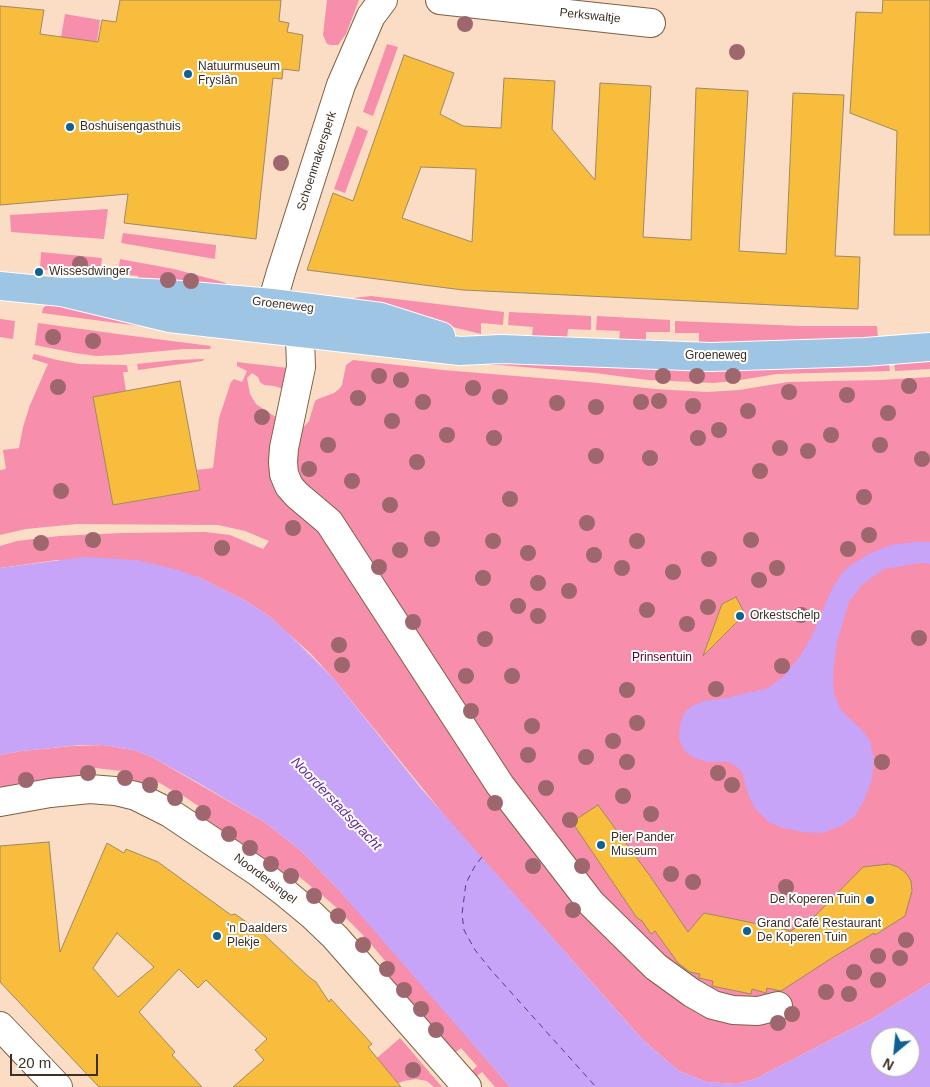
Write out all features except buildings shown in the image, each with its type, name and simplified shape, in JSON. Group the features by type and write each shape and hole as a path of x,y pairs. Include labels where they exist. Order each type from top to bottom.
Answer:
{"main road":[{"name":"Groeneweg","path":"0,286 61,292 169,318 271,316 300,320 460,351 501,348 711,357 831,354 930,347"}],"street":[{"name":"Schoenmakersperk","path":"271,316 280,272 341,85 371,16 383,0"},
{"name":"Perkswaltje","path":"440,0 651,23"},
{"path":"300,320 301,367 284,448 283,462 286,481 297,495 329,522 500,785 591,903 656,967 692,993 713,1005 733,1010 758,1011 778,1006"},
{"name":"Noordersingel","path":"0,802 90,789 115,791 136,796 170,813 271,882 312,915 335,937 467,1087"},
{"path":"0,1026 58,1087"}],"green space":[{"path":"327,0 359,0 346,34 338,45 327,44 323,35"},
{"path":"65,14 100,20 97,42 61,37"},
{"path":"387,44 398,47 373,116 363,112"},
{"path":"357,126 368,131 345,193 334,189"},
{"path":"108,209 104,239 11,232 10,215"},
{"path":"123,233 216,245 215,259 121,243"},
{"path":"41,252 102,258 100,276 40,269"},
{"path":"120,259 174,269 223,282 229,285 229,287 138,287 138,276 118,274"},
{"path":"371,296 504,312 503,325 481,323 481,334 352,300 354,298"},
{"path":"47,305 102,311 207,335 42,313 43,308"},
{"path":"509,312 591,316 591,330 568,329 567,339 532,337 533,327 508,325"},
{"path":"597,316 670,320 670,332 646,332 646,342 619,341 620,331 596,330"},
{"path":"0,319 15,321 13,339 0,337"},
{"path":"675,321 800,326 877,326 878,338 699,343 699,333 675,333"},
{"path":"38,323 211,346 210,349 184,349 96,356 35,345"},
{"name":"Prinsentuin","path":"34,354 79,364 127,365 128,372 123,372 126,391 93,397 114,505 200,490 197,470 213,468 219,418 231,382 234,379 242,382 247,371 237,366 237,362 288,368 287,390 264,385 252,373 247,378 250,394 256,404 280,420 270,472 275,490 279,496 296,507 299,478 295,464 301,430 309,421 315,401 334,393 342,385 346,365 353,360 443,370 707,392 739,390 788,382 930,377 930,983 873,1018 755,1079 736,1084 707,1082 679,1071 643,1040 450,822 333,678 311,654 269,616 246,601 198,577 57,560 0,568 0,546 17,541 59,536 205,532 230,535 263,549 269,541 245,531 218,525 77,524 26,529 0,535 0,470 6,469 3,450 19,448 30,405 48,364 32,359"},
{"path":"415,358 650,368 889,364 890,371 777,374 714,383 648,380 595,373"},
{"path":"204,359 203,361 138,370 137,364 175,360"},
{"path":"930,360 930,369 895,371 894,363"},
{"path":"104,745 133,750 152,757 266,823 301,851 378,933 510,1087 495,1087 482,1072 473,1079 469,1074 477,1066 461,1048 452,1055 378,969 386,962 370,943 361,950 355,944 364,936 344,916 336,923 330,918 338,909 321,894 313,903 305,897 312,887 297,875 290,884 194,817 200,807 182,795 176,805 169,802 175,792 158,782 152,792 120,782 122,771 95,768 95,779 0,792 0,755 72,746"},
{"path":"400,1038 442,1087 434,1087 427,1081 416,1079 387,1087 395,1080 377,1058"}],"water":[{"path":"930,542 930,564 921,563 884,569 862,585 849,602 837,642 833,674 834,694 841,710 862,730 870,741 874,759 872,780 863,803 854,817 841,826 822,833 782,828 769,822 757,811 749,797 742,772 736,766 728,762 707,762 692,757 684,750 679,739 680,725 685,712 692,706 704,701 768,688 784,676 800,656 812,636 831,591 842,573 869,554 891,545"},
{"name":"Noorderstadsgracht","path":"85,557 137,560 175,569 198,577 246,601 269,616 333,678 420,787 610,1003 643,1040 679,1071 707,1082 736,1084 755,1079 873,1018 930,983 930,1087 510,1087 337,888 301,851 266,823 152,757 133,750 104,745 80,745 0,755 0,568"}],"ferry route":[{"path":"482,857 466,883 462,914 464,930 475,950 491,970 596,1087"}],"place":[{"name":"Natuurmuseum Fryslân","path":"188,74"},
{"name":"Boshuisengasthuis","path":"70,127"},
{"name":"Wissesdwinger","path":"39,272"},
{"name":"Orkestschelp","path":"740,616"},
{"name":"Pier Pander Museum","path":"601,845"},
{"name":"De Koperen Tuin","path":"870,900"},
{"name":"Grand Café Restaurant De Koperen Tuin","path":"747,931"},
{"name":"'n Daalders Plekje","path":"217,936"}]}
